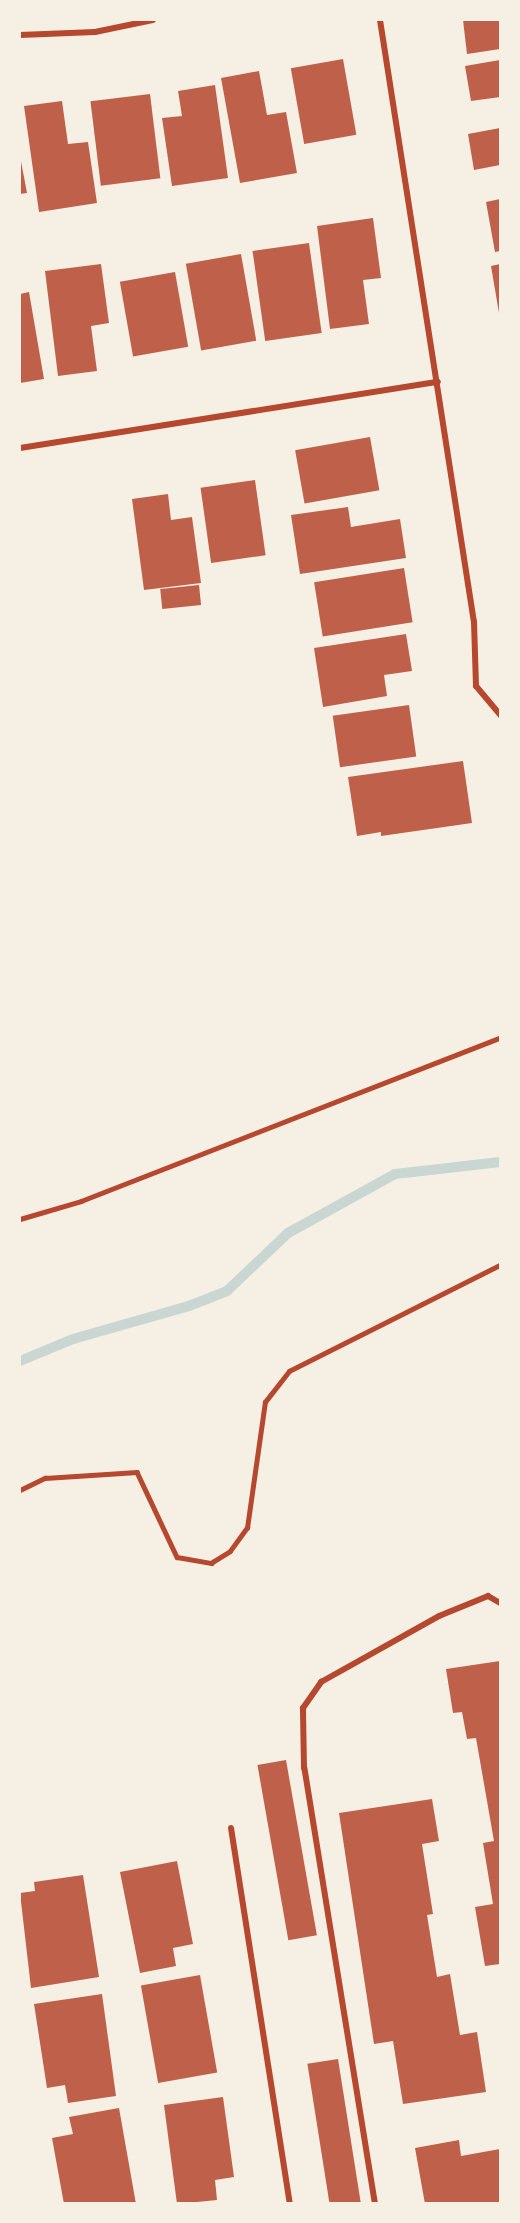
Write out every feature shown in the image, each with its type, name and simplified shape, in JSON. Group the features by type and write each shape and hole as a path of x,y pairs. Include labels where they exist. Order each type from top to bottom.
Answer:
{"street":[{"path":"20,35 95,32 153,20"},
{"path":"380,20 474,622 476,686 501,715"},
{"path":"20,448 438,382"},
{"path":"375,2204 304,1768 303,1708 321,1682 439,1616 488,1596 501,1603"},
{"path":"231,1828 290,2204"}],"lane":[{"path":"20,1220 81,1201 501,1038"},
{"path":"20,1490 45,1478 137,1473 177,1557 211,1563 230,1551 247,1528 266,1402 289,1371 501,1265"}],"building":[{"path":"463,20 500,20 500,49 467,54"},
{"path":"343,59 356,135 304,144 291,68"},
{"path":"500,60 500,97 471,101 465,66"},
{"path":"259,71 267,115 286,112 297,173 240,183 221,78"},
{"path":"215,85 228,178 172,186 162,118 182,116 178,91"},
{"path":"150,94 160,178 101,186 90,101"},
{"path":"62,101 68,144 88,142 97,203 39,212 24,106"},
{"path":"500,128 500,165 474,170 468,134"},
{"path":"20,156 27,193 20,194"},
{"path":"500,199 500,251 495,252 486,202"},
{"path":"373,218 381,278 363,280 369,324 330,329 317,226"},
{"path":"309,243 322,333 265,341 253,251"},
{"path":"241,254 256,341 201,350 186,264"},
{"path":"101,264 109,323 91,326 97,371 58,376 45,271"},
{"path":"500,264 500,313 499,313 491,266"},
{"path":"175,272 188,347 133,357 120,282"},
{"path":"29,292 44,379 20,383 20,294"},
{"path":"370,437 379,490 305,503 295,450"},
{"path":"255,480 266,555 211,563 201,488"},
{"path":"168,494 171,520 192,517 201,583 144,590 132,499"},
{"path":"348,507 351,527 400,519 406,558 300,574 291,515"},
{"path":"404,568 413,622 323,637 314,582"},
{"path":"199,585 201,605 162,609 160,589"},
{"path":"406,634 412,671 384,675 387,696 323,707 314,648"},
{"path":"409,705 416,756 340,767 333,716"},
{"path":"463,761 472,823 381,836 381,832 357,836 348,777"},
{"path":"500,1661 500,1964 485,1966 475,1907 493,1904 483,1843 494,1841 476,1738 467,1739 462,1712 453,1713 446,1669"},
{"path":"286,1760 317,1935 288,1940 257,1765"},
{"path":"432,1799 439,1841 422,1844 433,1914 427,1915 437,1977 450,1974 460,2035 477,2032 486,2092 403,2104 393,2041 374,2044 339,1813"},
{"path":"177,1861 193,1944 173,1948 176,1966 140,1973 120,1872"},
{"path":"83,1875 99,1977 31,1988 20,1893 35,1891 34,1882"},
{"path":"200,1975 217,2072 158,2083 141,1985"},
{"path":"102,1994 116,2096 68,2103 65,2085 47,2088 34,2004"},
{"path":"338,2059 361,2204 330,2204 307,2064"},
{"path":"223,2097 234,2177 215,2180 217,2200 177,2204 164,2105"},
{"path":"119,2108 136,2204 64,2204 52,2138 73,2134 69,2117"},
{"path":"459,2140 461,2156 500,2149 500,2204 425,2204 415,2148"}],"waterway":[{"path":"20,1361 73,1339 189,1306 227,1291 288,1233 395,1174 500,1162"}]}
